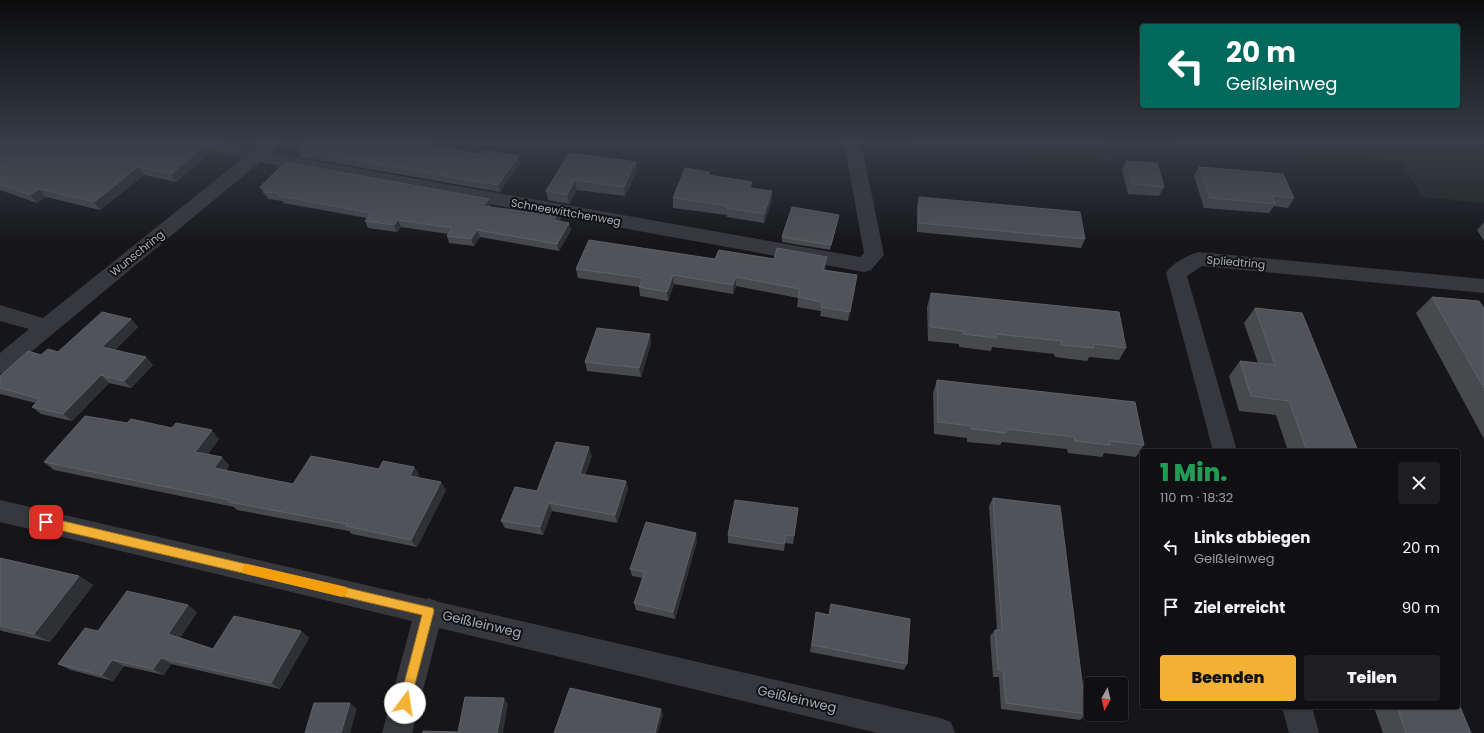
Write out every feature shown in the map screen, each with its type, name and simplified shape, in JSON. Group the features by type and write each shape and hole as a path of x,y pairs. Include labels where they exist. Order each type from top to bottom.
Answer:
{"street":[{"name":"Wunschring","path":"0,365 231,176"},
{"name":"Schneewittchenweg","path":"369,176 864,265 874,255 859,176"},
{"name":"Spliedtring","path":"1224,449 1176,273 1182,268 1198,259 1484,286"},
{"path":"0,313 47,327"},
{"name":"Geißleinweg","path":"0,511 429,611 940,733"},
{"path":"397,733 429,611"},
{"path":"1298,709 1304,733"}],"shaded area":[{"path":"1409,176 1484,176 1484,203 1422,197"}],"building":[{"path":"0,176 126,176 94,202 39,189 30,195 0,185"},
{"path":"271,176 363,176 489,199 483,206 535,213 538,208 559,211 554,220 569,223 557,244 477,230 471,239 447,236 452,228 398,220 394,225 365,221 371,213 279,196 281,194 264,192 267,188 260,187"},
{"path":"448,176 504,176 498,185"},
{"path":"555,176 629,176 624,187 575,180 567,195 546,191"},
{"path":"682,176 716,176 752,182 750,188 772,191 764,214 727,208 728,206 673,198"},
{"path":"1130,176 1161,176 1164,187 1132,184"},
{"path":"1202,176 1284,176 1294,198 1272,196 1275,204 1210,198"},
{"path":"919,197 1080,212 1085,239 919,223"},
{"path":"792,207 839,215 831,245 782,237"},
{"path":"589,240 715,259 719,250 774,259 777,248 827,257 823,270 857,275 850,312 821,307 822,302 798,297 800,289 736,277 733,285 673,275 667,292 639,287 643,278 576,269"},
{"path":"931,293 1119,312 1126,348 1093,344 1094,348 1061,345 1061,341 996,334 996,338 963,334 963,331 931,327"},
{"path":"1432,297 1479,301 1484,309 1484,388"},
{"path":"1255,308 1302,313 1357,449 1306,449 1289,401 1251,396 1240,361 1275,365"},
{"path":"102,312 131,319 102,347 146,357 124,381 101,375 63,414 32,407 40,399 0,388 0,376 28,351 41,355 48,349 58,352"},
{"path":"597,328 650,334 639,368 585,362"},
{"path":"937,380 1135,402 1144,445 1109,441 1110,445 1075,441 1074,437 1006,429 1006,433 972,429 972,426 938,422"},
{"path":"85,416 127,423 131,419 172,428 176,423 212,430 195,452 222,457 214,468 293,484 311,456 379,469 383,461 414,467 410,476 441,482 411,540 345,526 347,524 229,502 230,500 44,462"},
{"path":"556,442 589,447 580,474 626,481 615,515 549,503 540,527 501,521 515,487 537,491"},
{"path":"993,498 1060,506 1084,698 1084,714 1006,703 1003,671 998,670 995,630 1002,630"},
{"path":"735,500 798,508 794,536 786,535 784,544 728,535"},
{"path":"646,522 696,533 673,612 634,603 645,572 630,569"},
{"path":"0,558 79,576 34,634 0,626"},
{"path":"127,591 188,605 168,634 213,649 234,616 301,631 271,683 161,658 153,669 112,660 102,675 58,664 85,628 98,631"},
{"path":"831,604 910,619 907,664 812,645 816,612 829,615"},
{"path":"570,688 661,709 655,733 554,733"},
{"path":"465,697 504,698 497,733 423,733 423,731 458,732"},
{"path":"314,703 350,703 341,733 305,733"},
{"path":"1460,707 1471,733 1406,733 1398,709 1460,709"}],"slow traffic":[{"path":"247,569 342,591"}],"route":[{"path":"46,522 429,611 405,703"}]}
